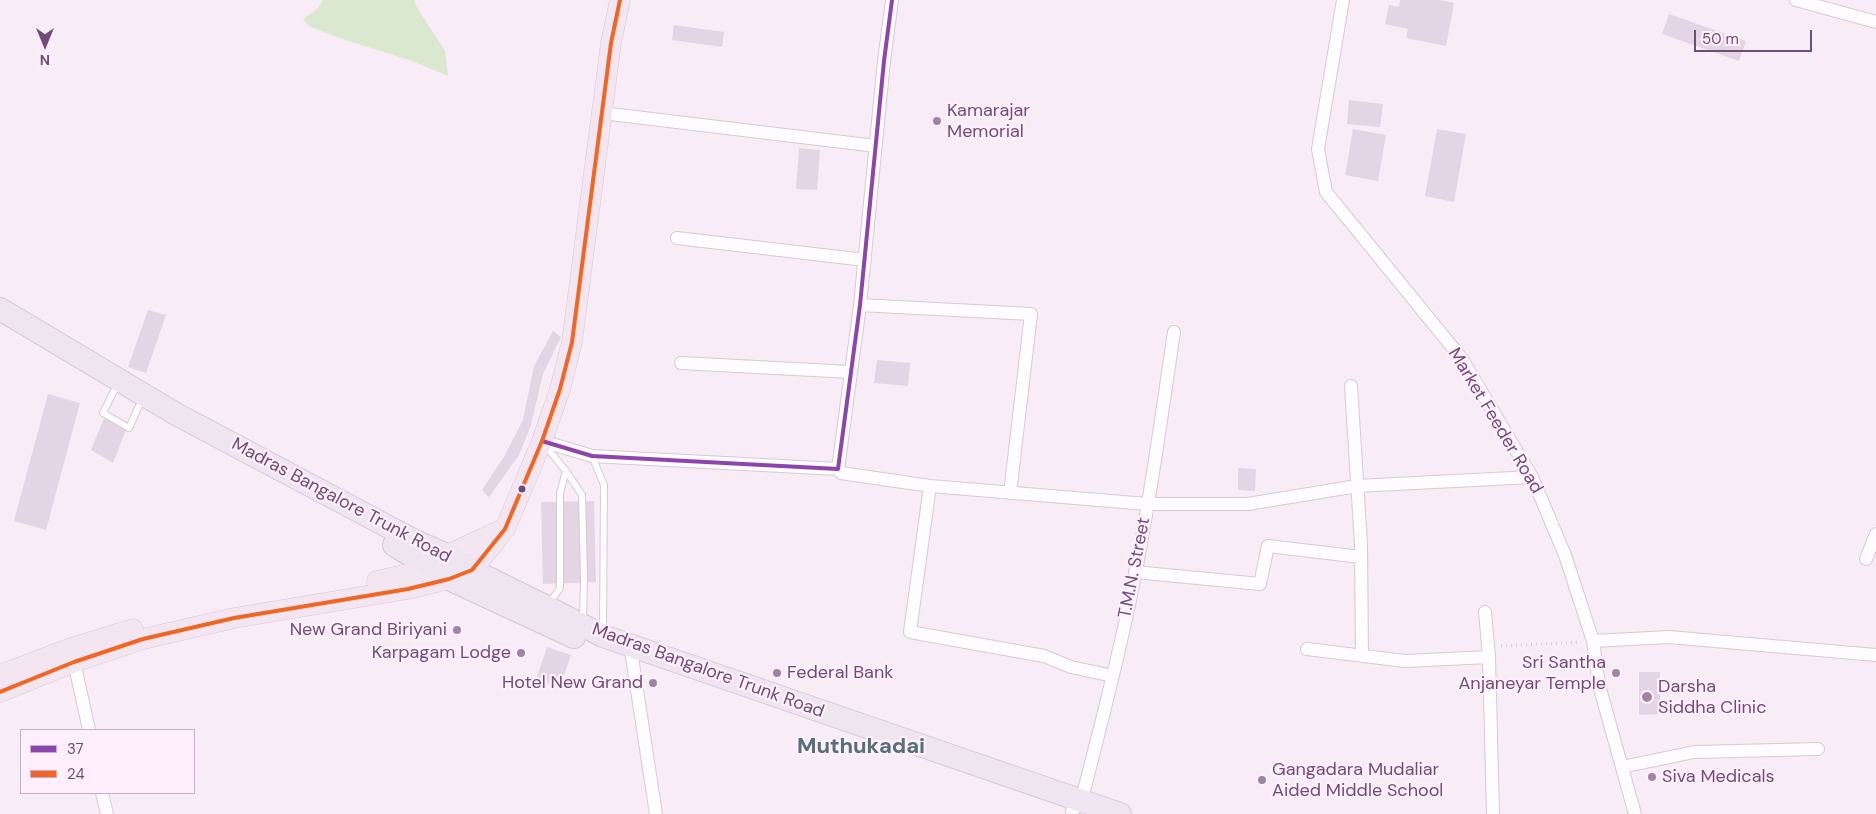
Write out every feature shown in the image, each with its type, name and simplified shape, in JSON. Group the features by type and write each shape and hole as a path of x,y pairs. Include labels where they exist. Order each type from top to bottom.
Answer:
{"highway":[{"name":"Madras Bangalore Trunk Road","path":"0,309 176,414 415,540 443,568 472,570 547,607 630,652 1078,809 1120,814"},
{"path":"0,325 139,406 580,640 630,652"}],"main road":[{"path":"472,570 505,529 542,441 560,389 572,342 611,43 620,0"},
{"path":"0,675 73,655 224,620 408,588 505,529"},
{"path":"0,692 73,655"}],"street":[{"path":"838,469 860,305 892,0"},
{"name":"Market Feeder Road","path":"1343,0 1318,149 1326,192 1462,359 1532,478 1565,555 1593,642 1598,685 1635,814"},
{"path":"1796,0 1876,22"},
{"path":"602,113 876,146"},
{"path":"677,238 864,260"},
{"path":"860,305 1031,314 1010,493"},
{"name":"T.M.N. Street","path":"1078,809 1113,676 1135,572 1174,332"},
{"path":"681,362 851,372"},
{"path":"1351,386 1361,557 1362,656"},
{"path":"542,441 592,456 838,469 841,473 930,486 1147,504 1248,504 1358,486 1532,478"},
{"path":"930,486 910,632 1044,656 1071,667 1113,676"},
{"path":"1866,559 1876,534"},
{"path":"1135,572 1260,584 1268,546 1361,557"},
{"path":"1485,612 1489,652 1493,814"},
{"path":"1593,642 1669,637 1876,655"},
{"path":"1307,649 1405,661 1489,652"},
{"path":"630,652 656,814"},
{"path":"73,655 89,729"},
{"path":"1622,767 1694,752 1818,749"},
{"path":"102,794 107,814"}],"lane":[{"path":"542,441 582,495 584,578 593,631"},
{"path":"592,456 604,485 593,631"},
{"path":"547,607 560,588 560,493 566,471"}],"path":[{"path":"1489,652 1593,642"}],"shaded area":[{"path":"323,0 415,0 416,6 445,51 448,76 412,61 309,26 303,19 317,9"}],"building":[{"path":"1400,0 1440,0 1454,3 1446,46 1406,38 1408,29 1385,24 1389,5 1399,7"},
{"path":"1669,14 1746,41 1739,61 1662,34"},
{"path":"674,25 724,32 722,47 672,40"},
{"path":"1349,100 1383,104 1380,127 1347,124"},
{"path":"1353,129 1386,135 1378,181 1345,175"},
{"path":"1437,129 1466,134 1454,202 1425,196"},
{"path":"799,148 820,150 817,190 796,189"},
{"path":"148,310 166,315 146,373 128,367"},
{"path":"553,331 561,337 543,374 531,425 519,455 489,497 482,490 505,455 523,420 534,366"},
{"path":"877,360 910,363 908,386 874,383"},
{"path":"48,394 80,403 46,530 14,521"},
{"path":"104,418 126,430 113,463 91,450"},
{"path":"1238,468 1256,469 1255,491 1238,490"},
{"path":"594,501 596,582 543,584 541,502"},
{"path":"547,647 571,655 560,687 536,679"},
{"path":"1639,672 1660,672 1660,714 1639,715"}],"transit line":[{"name":"24","path":"0,692 74,662 143,639 234,618 408,589 449,579 472,570 505,529 542,441 560,389 572,342 611,43 620,0"},
{"name":"37","path":"542,441 592,456 838,469 860,305 884,61 892,0"}],"place":[{"name":"Kamarajar Memorial","path":"937,121"},
{"name":"New Grand Biriyani","path":"457,630"},
{"name":"Karpagam Lodge","path":"521,653"},
{"name":"Federal Bank","path":"777,673"},
{"name":"Sri Santha Anjaneyar Temple","path":"1616,673"},
{"name":"Hotel New Grand","path":"653,683"},
{"name":"Darsha Siddha Clinic","path":"1647,697"},
{"name":"Siva Medicals","path":"1652,777"},
{"name":"Gangadara Mudaliar Aided Middle School","path":"1262,780"}],"district":[{"name":"Muthukadai","path":"861,747"}]}
